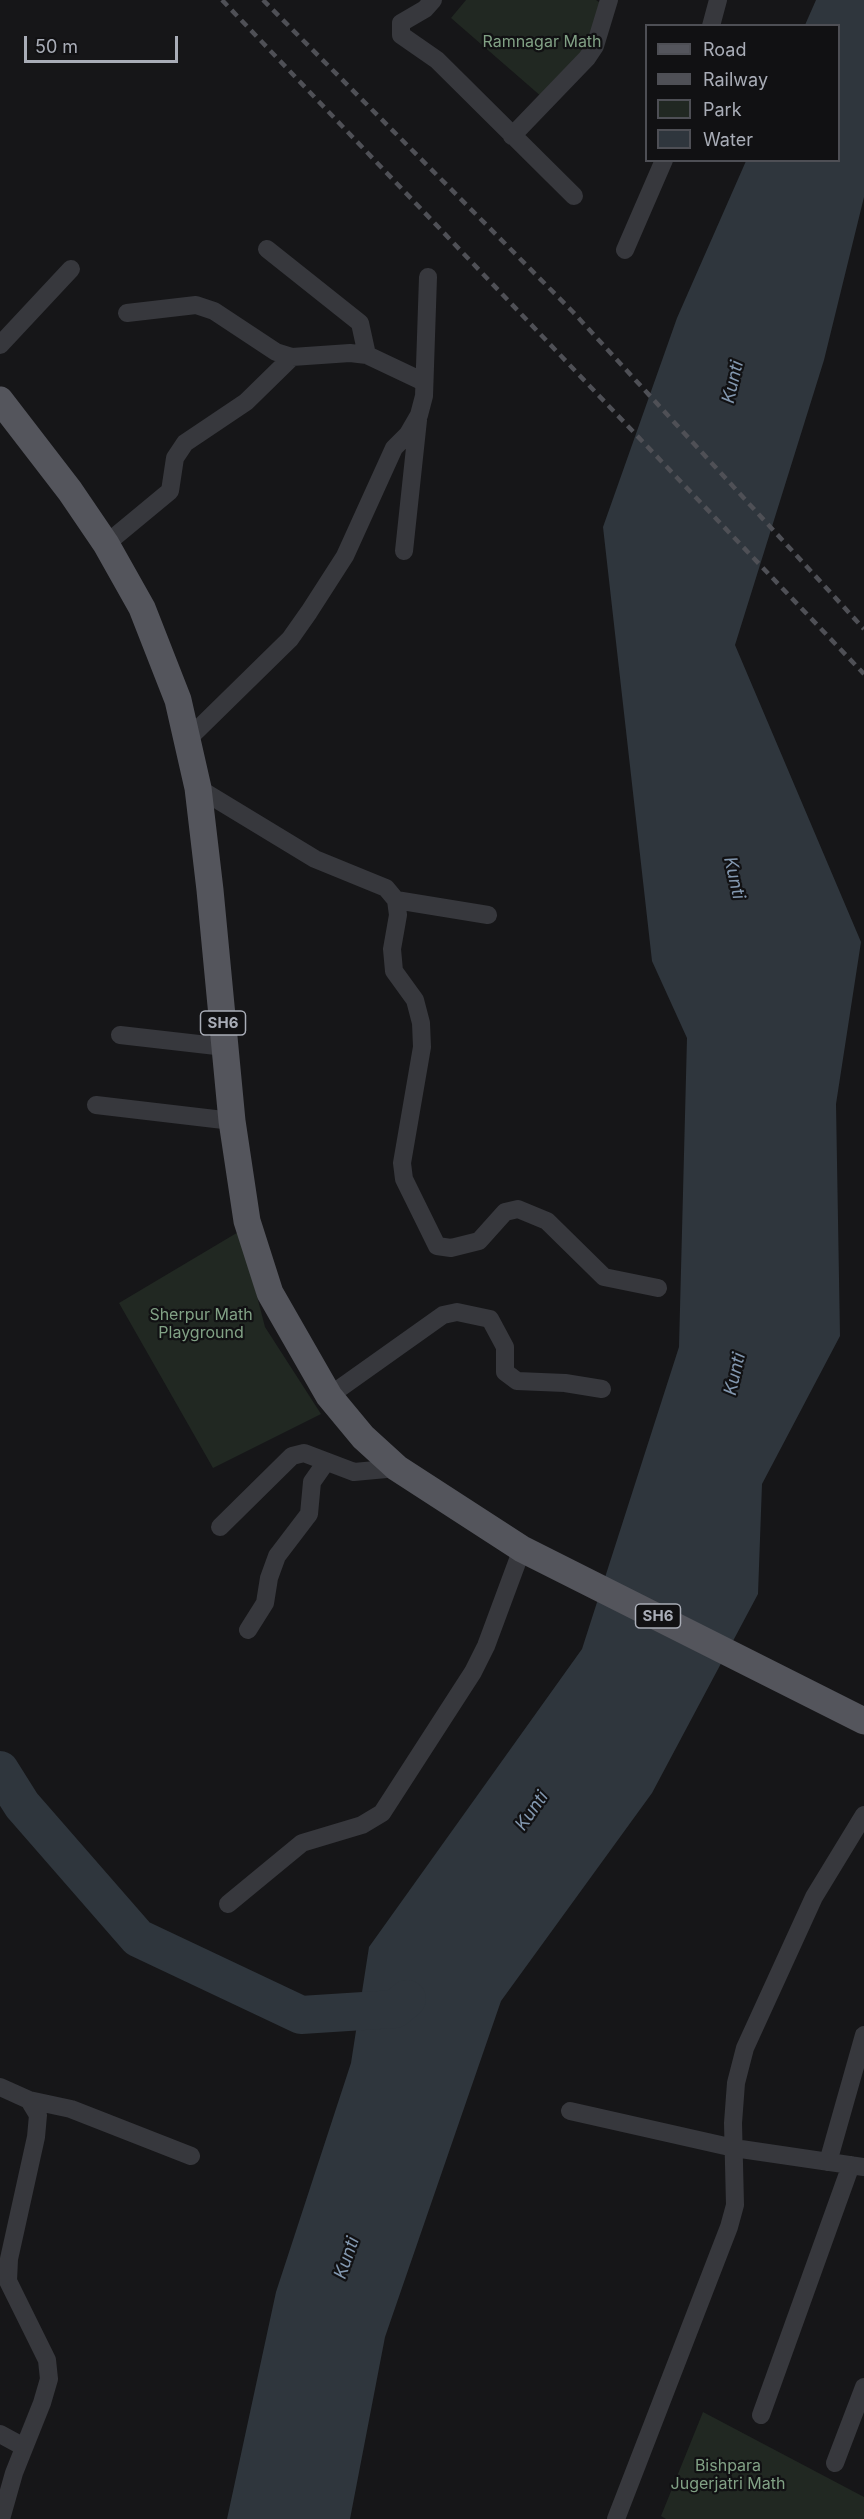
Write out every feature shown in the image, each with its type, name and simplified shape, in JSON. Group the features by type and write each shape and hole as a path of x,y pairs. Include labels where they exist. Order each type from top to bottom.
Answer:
{"main road":[{"name":"SH6","path":"0,401 70,491 106,544 142,608 163,656 188,739 198,788 232,1121 247,1221 256,1256 270,1293 329,1396 363,1437 397,1468 522,1549 763,1668 864,1721"}],"street":[{"path":"433,0 421,12 401,23 401,35 437,60 574,196"},
{"path":"512,136 587,58 595,46 609,0"},
{"path":"712,24 718,0"},
{"path":"625,250 663,162"},
{"path":"267,249 360,323 367,355"},
{"path":"0,345 71,270"},
{"path":"404,551 424,382 428,277"},
{"path":"128,313 196,305 214,311 276,352 292,357 350,353 367,355 424,382"},
{"path":"106,544 170,491 175,458 185,442 246,402 292,357"},
{"path":"188,739 290,639 345,556 394,448 408,434 419,416"},
{"path":"198,788 315,859 386,888 396,900 398,915 392,950 394,971 415,1000 422,1035 402,1163 404,1179 432,1240 437,1246 451,1248 479,1241 506,1212 518,1209 547,1221 604,1277 658,1288"},
{"path":"396,900 488,915"},
{"path":"120,1035 225,1047"},
{"path":"96,1106 232,1121"},
{"path":"329,1396 443,1316 456,1312 490,1319 505,1347 505,1372 517,1381 566,1383 602,1389"},
{"path":"220,1527 292,1455 304,1453 354,1472 397,1468"},
{"path":"248,1630 262,1610 277,1556 309,1514 312,1482 326,1462"},
{"path":"228,1904 302,1843 362,1825 382,1813 473,1672 486,1646 522,1549"},
{"path":"616,2519 729,2227 735,2205 736,2083 745,2048 814,1897 864,1815"},
{"path":"828,2162 864,2035"},
{"path":"0,2087 29,2100 71,2109 191,2156"},
{"path":"1,2519 49,2379 46,2360 8,2281 9,2259 36,2137 38,2115 29,2100"},
{"path":"570,2111 734,2148 857,2166 761,2415"},
{"path":"835,2463 864,2387"},
{"path":"0,2434 24,2447"}],"green space":[{"name":"Ramnagar Math","path":"466,0 596,0 612,11 550,104 451,18"},
{"name":"Sherpur Math Playground","path":"240,1231 265,1327 321,1414 213,1468 119,1303"},
{"name":"Bishpara Jugerjatri Math","path":"703,2412 864,2497 864,2519 666,2519 661,2516"}],"water":[{"name":"Kunti","path":"816,0 864,0 864,197 824,360 735,645 861,942 836,1104 840,1336 762,1484 758,1594 652,1793 501,2001 385,2337 350,2519 227,2519 276,2292 351,2063 369,1947 582,1649 679,1347 687,1038 652,961 603,527 677,318 746,162 840,162 840,24 805,24"}],"waterway":[{"path":"0,1770 22,1805 138,1938 301,2015 395,2009 407,1999"}],"railway":[{"path":"222,0 864,674"},
{"path":"263,0 573,312 864,629"}]}
